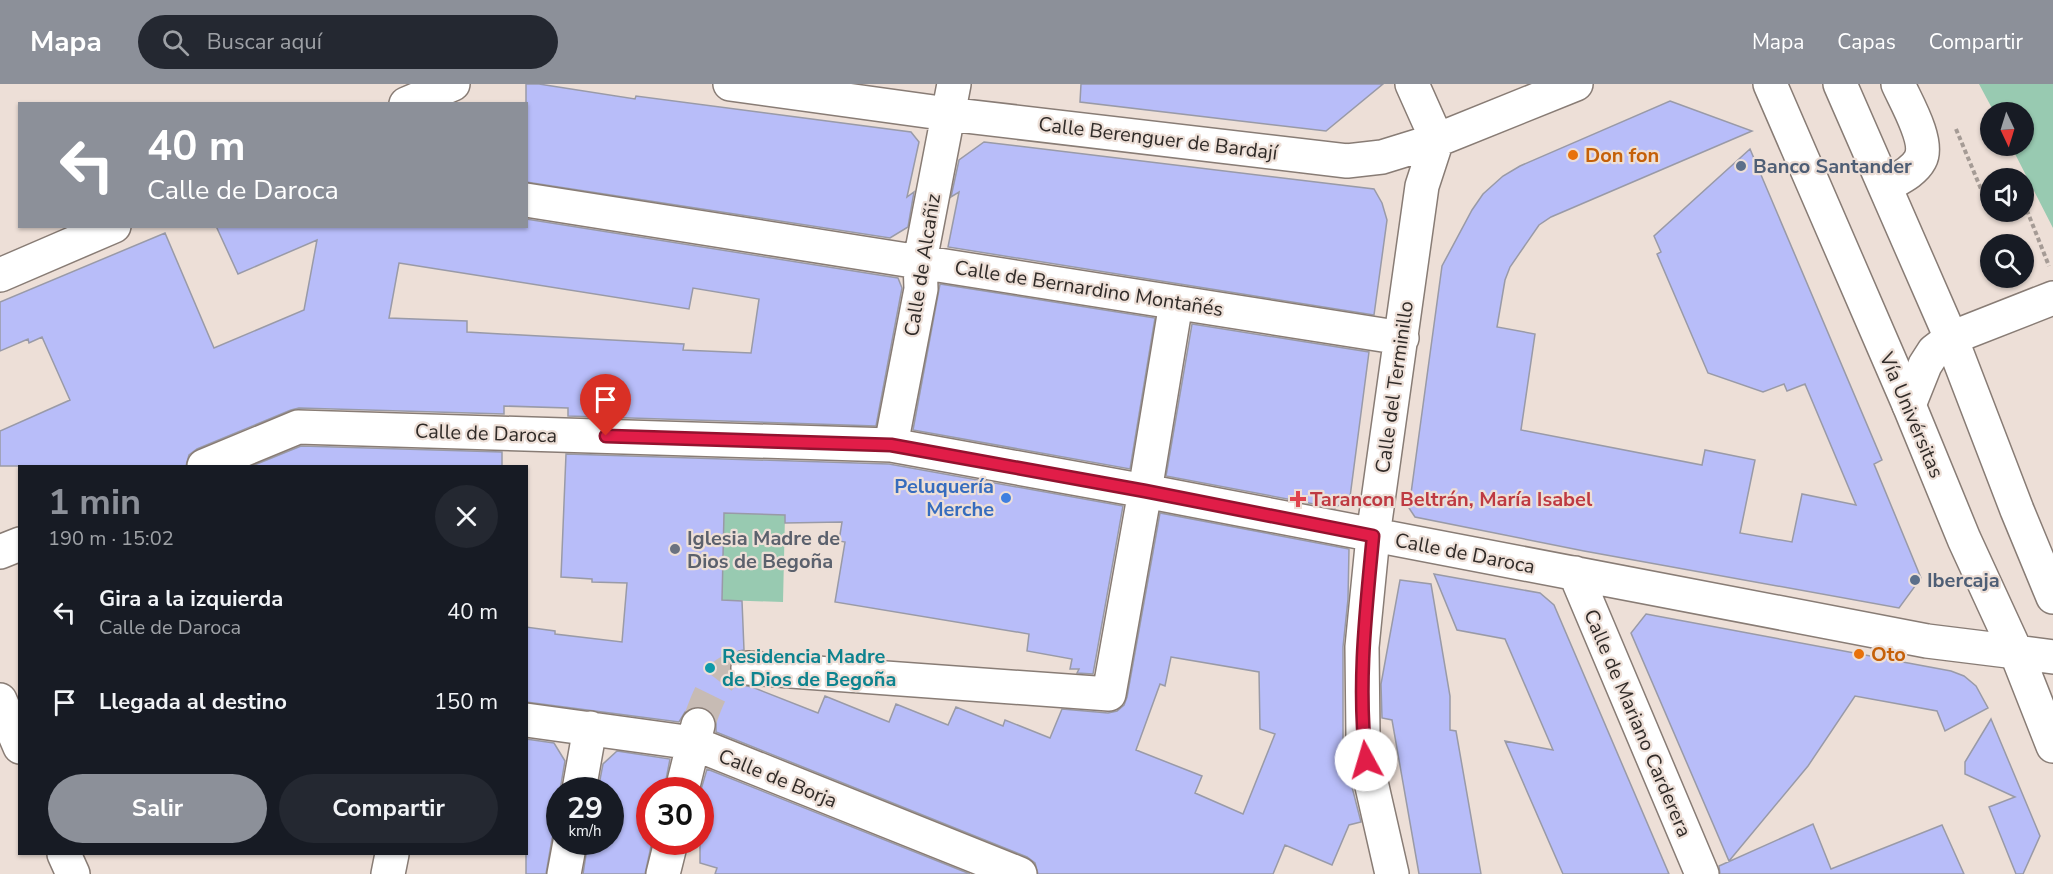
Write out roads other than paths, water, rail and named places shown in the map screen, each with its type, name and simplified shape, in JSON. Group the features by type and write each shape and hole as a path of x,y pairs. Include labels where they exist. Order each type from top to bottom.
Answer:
{"street":[{"path":"411,102 453,84"},
{"name":"Calle Berenguer de Bardají","path":"730,84 951,99 1347,161 1382,157 1437,140 1576,84"},
{"path":"1412,84 1437,140"},
{"name":"Vía Univérsitas","path":"1770,84 1964,539 2016,652 2053,746"},
{"path":"1840,84 1951,338 2053,597"},
{"path":"1886,186 1910,171 1920,161 1923,150 1921,138 1898,84"},
{"name":"Calle de Alcañiz","path":"891,445 921,289 920,261 951,99"},
{"name":"Calle del Terminillo","path":"1392,874 1371,786 1363,736 1362,646 1373,536 1422,186 1437,140"},
{"name":"Calle de Bernardino Montañés","path":"528,200 1402,338"},
{"path":"0,275 109,228"},
{"path":"1908,405 1934,351 1951,338 2053,298"},
{"path":"748,668 1109,694 1176,303"},
{"name":"Calle de Daroca","path":"206,465 298,427 891,445 1145,491 1927,641 2053,657"},
{"path":"0,552 18,545"},
{"name":"Calle de Mariano Carderera","path":"1575,573 1702,874"},
{"path":"0,700 18,742"},
{"name":"Calle de Borja","path":"528,720 590,728 695,734 1020,874"},
{"path":"581,777 590,728"},
{"path":"685,777 695,734"},
{"path":"64,855 73,874"},
{"path":"388,874 392,855"},
{"path":"564,874 568,855"},
{"path":"663,874 668,855"}],"tunnel":[{"path":"698,725 711,692 721,678 736,668 748,668"}],"place":[{"name":"Don fon","path":"1573,155"},
{"name":"Banco Santander","path":"1741,166"},
{"name":"Peluquería Merche","path":"1006,498"},
{"name":"Tarancon Beltrán, María Isabel","path":"1298,499"},
{"name":"Iglesia Madre de Dios de Begoña","path":"675,549"},
{"name":"Ibercaja","path":"1915,580"},
{"name":"Oto","path":"1859,654"},
{"name":"Residencia Madre de Dios de Begoña","path":"710,668"}]}
